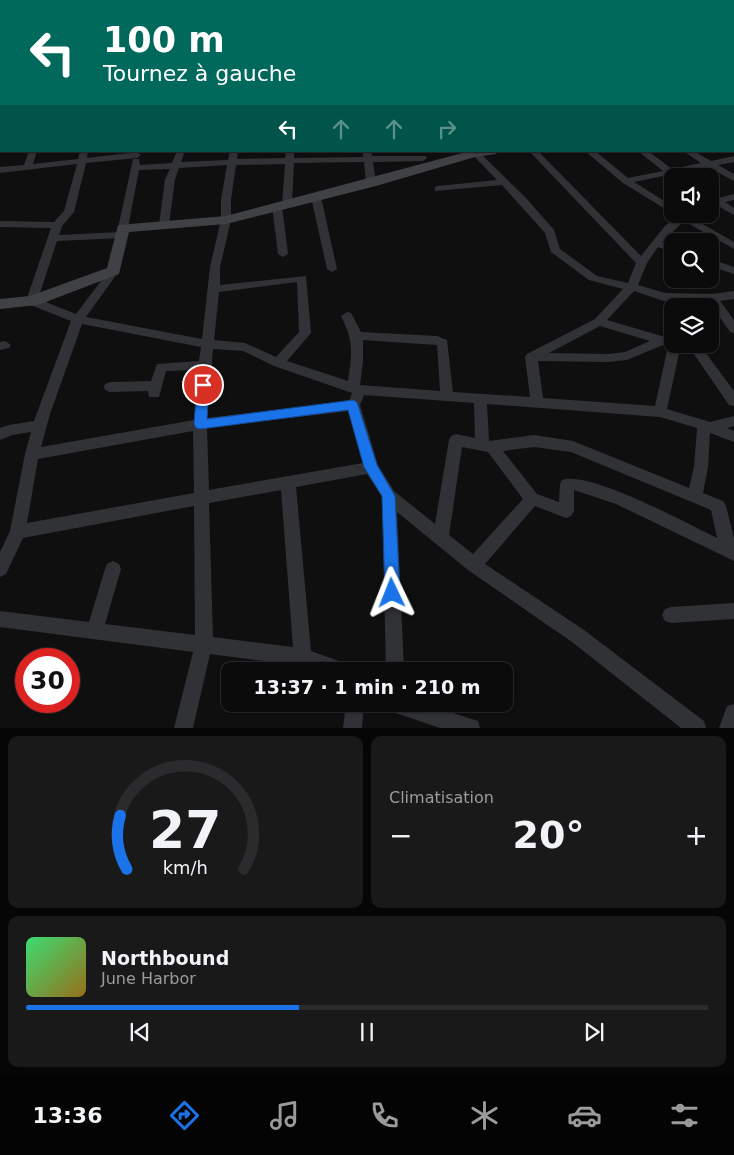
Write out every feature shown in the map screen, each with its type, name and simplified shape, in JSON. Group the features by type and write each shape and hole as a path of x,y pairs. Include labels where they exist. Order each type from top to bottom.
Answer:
{"street":[{"path":"28,167 33,152"},
{"path":"164,225 170,179 181,152"},
{"path":"184,728 204,644 200,424 214,289 214,267 226,220 226,200 234,152"},
{"path":"534,152 642,263"},
{"path":"590,152 626,181 664,205"},
{"path":"643,152 665,168"},
{"path":"689,152 734,178"},
{"path":"0,170 28,167 82,156 137,153 114,271 78,319 40,424 32,454 18,532 0,568"},
{"path":"134,168 233,162 290,156 367,155 424,158 474,153 505,182 550,232 551,242 555,250 593,278 612,284 632,286 664,297 712,298 734,295"},
{"path":"367,155 370,183"},
{"path":"32,301 57,225 69,212 80,175 82,156"},
{"path":"283,254 282,205 290,156"},
{"path":"52,238 226,220 370,183 424,158"},
{"path":"696,168 734,159"},
{"path":"626,181 664,175"},
{"path":"438,189 505,182"},
{"path":"316,196 332,269"},
{"path":"719,200 734,197"},
{"path":"719,204 734,212"},
{"path":"531,356 599,322 632,286 642,263 673,223"},
{"path":"694,223 734,246"},
{"path":"0,224 57,225"},
{"path":"656,244 664,246"},
{"path":"719,265 734,271"},
{"path":"0,304 32,301 114,271"},
{"path":"214,289 302,278 305,333 278,363"},
{"path":"32,301 78,319 207,344 245,347 278,363 357,389 660,412 707,426 734,437"},
{"path":"719,308 734,329"},
{"path":"347,316 356,336 357,389 353,405 371,467 389,496 474,565 578,636 697,728"},
{"path":"599,322 664,341"},
{"path":"356,336 437,340 443,343 447,397"},
{"path":"531,356 608,358 627,356 664,345"},
{"path":"660,412 670,353"},
{"path":"699,353 734,401"},
{"path":"531,356 537,404"},
{"path":"110,387 155,390 161,368 205,365"},
{"path":"480,399 487,445 532,499 566,511 567,484 574,482 606,493 734,553"},
{"path":"32,454 200,424 353,405"},
{"path":"707,426 734,421"},
{"path":"0,435 9,430 40,424"},
{"path":"695,496 707,426"},
{"path":"441,538 456,440 487,445 534,441 573,447 718,506 724,536 734,553"},
{"path":"18,532 371,467"},
{"path":"288,482 303,657"},
{"path":"389,496 395,662"},
{"path":"474,565 532,499"},
{"path":"95,630 113,569"},
{"path":"670,615 734,611"},
{"path":"0,619 303,657 318,662"},
{"path":"352,728 354,712"},
{"path":"422,712 471,728"},
{"path":"728,728 734,713"}],"route":[{"path":"203,385 200,424 353,405 371,467 389,496 392,593"}]}
